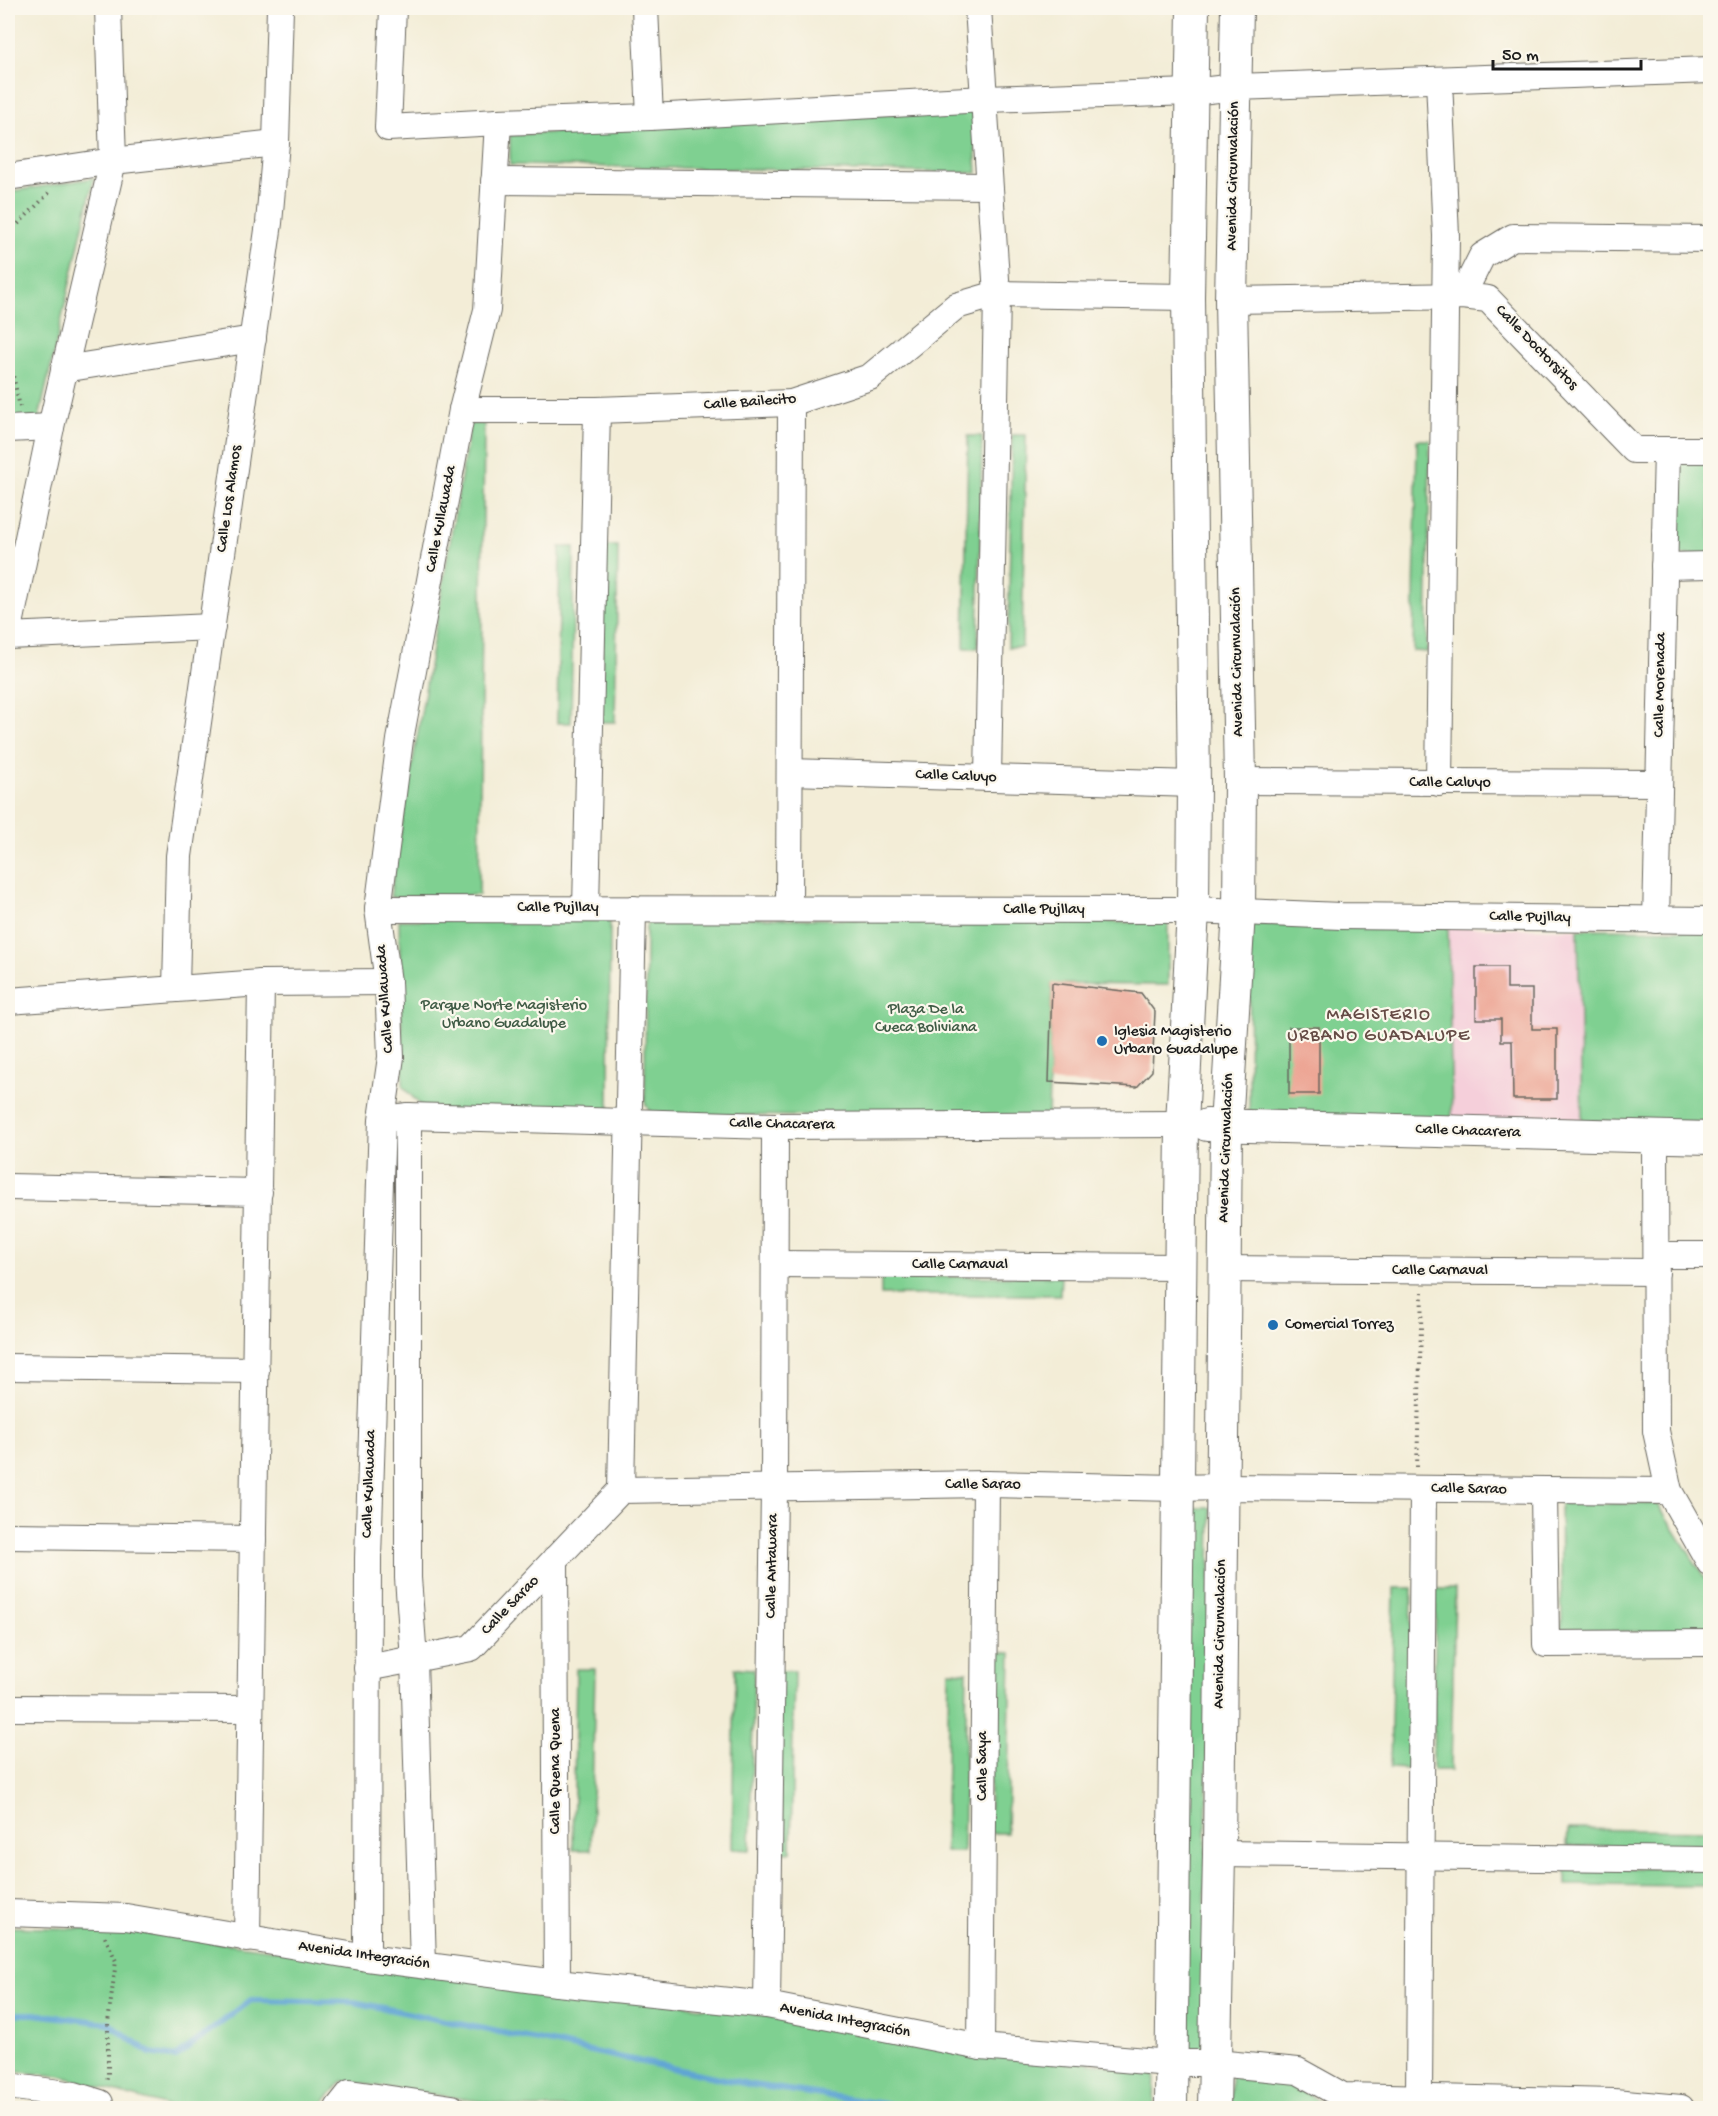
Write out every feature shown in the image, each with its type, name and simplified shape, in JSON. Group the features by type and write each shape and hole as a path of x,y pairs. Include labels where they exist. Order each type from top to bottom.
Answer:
{"main road":[{"path":"1171,2109 1182,1124 1193,910 1194,784 1188,297 1192,8"},
{"name":"Avenida Circunvalación","path":"1214,2109 1219,1854 1226,1126 1239,912 1240,780 1231,300 1237,8"},
{"name":"Calle Chacarera","path":"1182,1124 1710,1138"}],"street":[{"path":"108,8 113,161 51,427 8,635 212,627"},
{"name":"Calle Los Alamos","path":"176,989 179,856 269,223 276,143 280,8"},
{"path":"393,8 388,128 985,99 1191,92 1236,87 1710,70"},
{"path":"645,8 650,117"},
{"path":"978,8 985,99 988,186 997,294 988,778"},
{"path":"1439,80 1446,236 1453,296 1439,783"},
{"name":"Calle Kullawada","path":"367,1958 368,1558 382,1119 391,1057 388,982 378,909 400,740 462,410 487,310 498,122"},
{"path":"8,177 113,161 276,143"},
{"path":"494,180 988,186"},
{"path":"1453,296 1482,256 1513,237 1710,238"},
{"name":"Calle Bailecito","path":"462,410 597,410 791,403 870,377 956,306 997,294 1188,297"},
{"name":"Calle Doctorsitos","path":"1231,300 1453,296 1488,299 1634,450 1710,450"},
{"path":"64,369 253,339"},
{"path":"789,910 791,403"},
{"path":"586,908 597,410"},
{"path":"16,429 51,427"},
{"name":"Calle Morenada","path":"1656,920 1667,450"},
{"path":"1664,566 1710,566"},
{"name":"Calle Caluyo","path":"790,772 1194,784"},
{"name":"Calle Caluyo","path":"1240,780 1659,783"},
{"name":"Calle Pujllay","path":"378,909 1193,910 1710,920"},
{"path":"621,1490 633,909"},
{"path":"247,1939 261,982"},
{"path":"8,1001 261,982 388,982"},
{"path":"408,1116 408,1578 414,1659 423,1965"},
{"name":"Calle Chacarera","path":"382,1119 408,1116 775,1126 1182,1124"},
{"name":"Calle Antawara","path":"767,2005 774,1489 775,1126"},
{"path":"1655,1137 1656,1431 1669,1491 1710,1563"},
{"path":"8,1187 259,1192"},
{"name":"Calle Carnaval","path":"1224,1269 1422,1271 1656,1264 1710,1255"},
{"name":"Calle Carnaval","path":"776,1264 1180,1267"},
{"path":"8,1367 256,1370"},
{"name":"Calle Sarao","path":"368,1668 471,1648 621,1490 986,1484 1177,1488 1669,1491"},
{"name":"Calle Saya","path":"981,2047 986,1484"},
{"path":"1419,2098 1420,1489"},
{"path":"1544,1491 1546,1644 1710,1643"},
{"path":"8,1536 253,1539"},
{"name":"Calle Quena Quena","path":"555,1559 557,1983"},
{"path":"8,1708 249,1709"},
{"path":"1219,1854 1710,1860"},
{"name":"Avenida Integración","path":"8,1913 126,1917 367,1958 557,1983 767,2005 981,2047 1298,2071 1344,2096 1614,2102 1681,2109"},
{"path":"8,2086 74,2095 100,2106"},
{"path":"338,2109 350,2093 452,2109"}],"path":[{"path":"8,230 16,226 76,166"},
{"path":"8,353 16,429"},
{"path":"1420,1489 1422,1271"},
{"path":"96,1916 116,1961 108,2023 108,2074 100,2106"}],"shaded area":[{"path":"1448,927 1578,929 1582,1121 1452,1120"}],"green space":[{"path":"973,109 977,173 510,165 510,135"},
{"path":"94,178 39,418 8,420 8,192"},
{"path":"470,424 484,424 479,895 390,897"},
{"path":"1012,435 1026,435 1022,647 1008,647"},
{"path":"968,436 982,436 978,648 964,648"},
{"path":"1417,440 1430,440 1427,652 1413,651"},
{"path":"1679,458 1710,458 1710,556 1678,555"},
{"path":"604,546 618,546 615,722 601,722"},
{"path":"560,547 574,547 571,723 557,723"},
{"name":"Plaza De la Cueca Boliviana","path":"655,917 1168,923 1168,985 1052,984 1048,1119 651,1114 645,1103 646,926"},
{"name":"Parque Norte Magisterio Urbano Guadalupe","path":"610,919 609,1113 426,1111 403,1087 399,920"},
{"path":"1250,924 1448,927 1452,1120 1249,1117"},
{"path":"1578,929 1710,930 1710,1123 1582,1121"},
{"path":"1061,1276 1060,1295 881,1295 881,1277"},
{"path":"1560,1503 1658,1504 1710,1586 1710,1632 1562,1631"},
{"path":"1187,1508 1211,1508 1203,2045 1198,2052 1188,2052 1182,2045"},
{"path":"1394,1588 1412,1588 1409,1769 1390,1768"},
{"path":"1436,1589 1455,1589 1451,1770 1433,1770"},
{"path":"992,1652 1011,1653 1007,1833 989,1833"},
{"path":"735,1668 754,1669 750,1850 732,1849"},
{"path":"576,1669 595,1669 591,1850 573,1850"},
{"path":"776,1671 794,1671 791,1852 773,1851"},
{"path":"949,1671 967,1672 963,1852 945,1852"},
{"path":"1568,1829 1710,1831 1710,1846 1567,1846"},
{"path":"1566,1868 1710,1868 1710,1886 1566,1885"},
{"path":"8,1927 127,1930 774,2017 1155,2072 1154,2108 526,2108 343,2081 318,2108 175,2108 60,2076 8,2071"},
{"path":"1231,2075 1250,2081 1288,2082 1331,2108 1231,2108"}],"building":[{"path":"1476,967 1507,967 1507,989 1532,989 1532,1029 1557,1029 1557,1099 1513,1099 1512,1041 1501,1041 1501,1019 1476,1019"},
{"name":"Iglesia Magisterio Urbano Guadalupe","path":"1052,983 1141,993 1155,1012 1152,1071 1137,1087 1049,1082"},
{"path":"1289,1027 1319,1027 1319,1094 1289,1094"}],"waterway":[{"path":"8,2014 34,2014 108,2023 150,2053 176,2057 251,2000 354,2002 753,2085 912,2108"}],"place":[{"name":"Iglesia Magisterio Urbano Guadalupe","path":"1102,1041"},
{"name":"Comercial Torrez","path":"1273,1325"}],"district":[{"name":"MAGISTERIO URBANO GUADALUPE","path":"1379,1025"}]}
